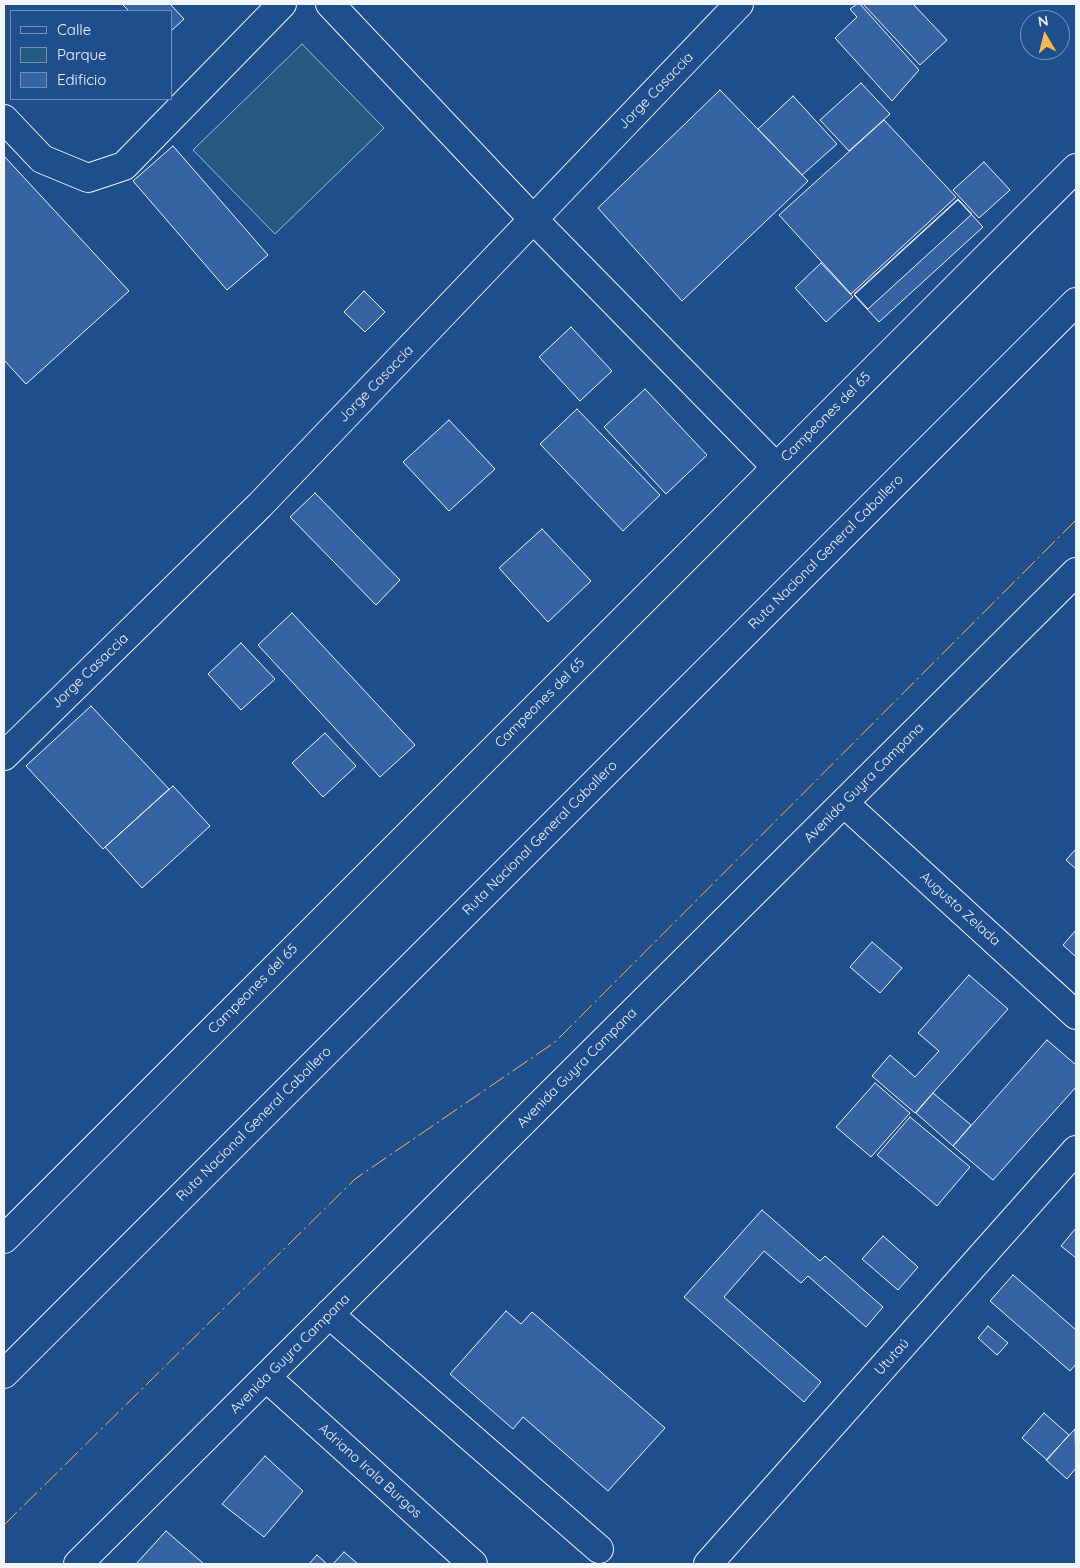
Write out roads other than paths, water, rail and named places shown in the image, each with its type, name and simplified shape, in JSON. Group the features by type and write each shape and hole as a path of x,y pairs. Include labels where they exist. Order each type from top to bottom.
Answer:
{"main road":[{"path":"4,120 42,159 88,178 124,166 282,4"},
{"path":"330,4 533,219 776,467"},
{"name":"Jorge Casaccia","path":"4,756 260,505 739,4"},
{"name":"Campeones del 65","path":"4,1238 1076,168"},
{"name":"Ruta Nacional General Caballero","path":"4,1374 1076,302"},
{"name":"Avenida Guyra Campana","path":"78,1564 1076,572"},
{"name":"Augusto Zelada","path":"844,803 1076,1015"},
{"name":"Ututaú","path":"708,1564 1076,1150"},
{"path":"329,1314 599,1549"},
{"name":"Adriano Irala Burgos","path":"266,1377 473,1564"}]}
